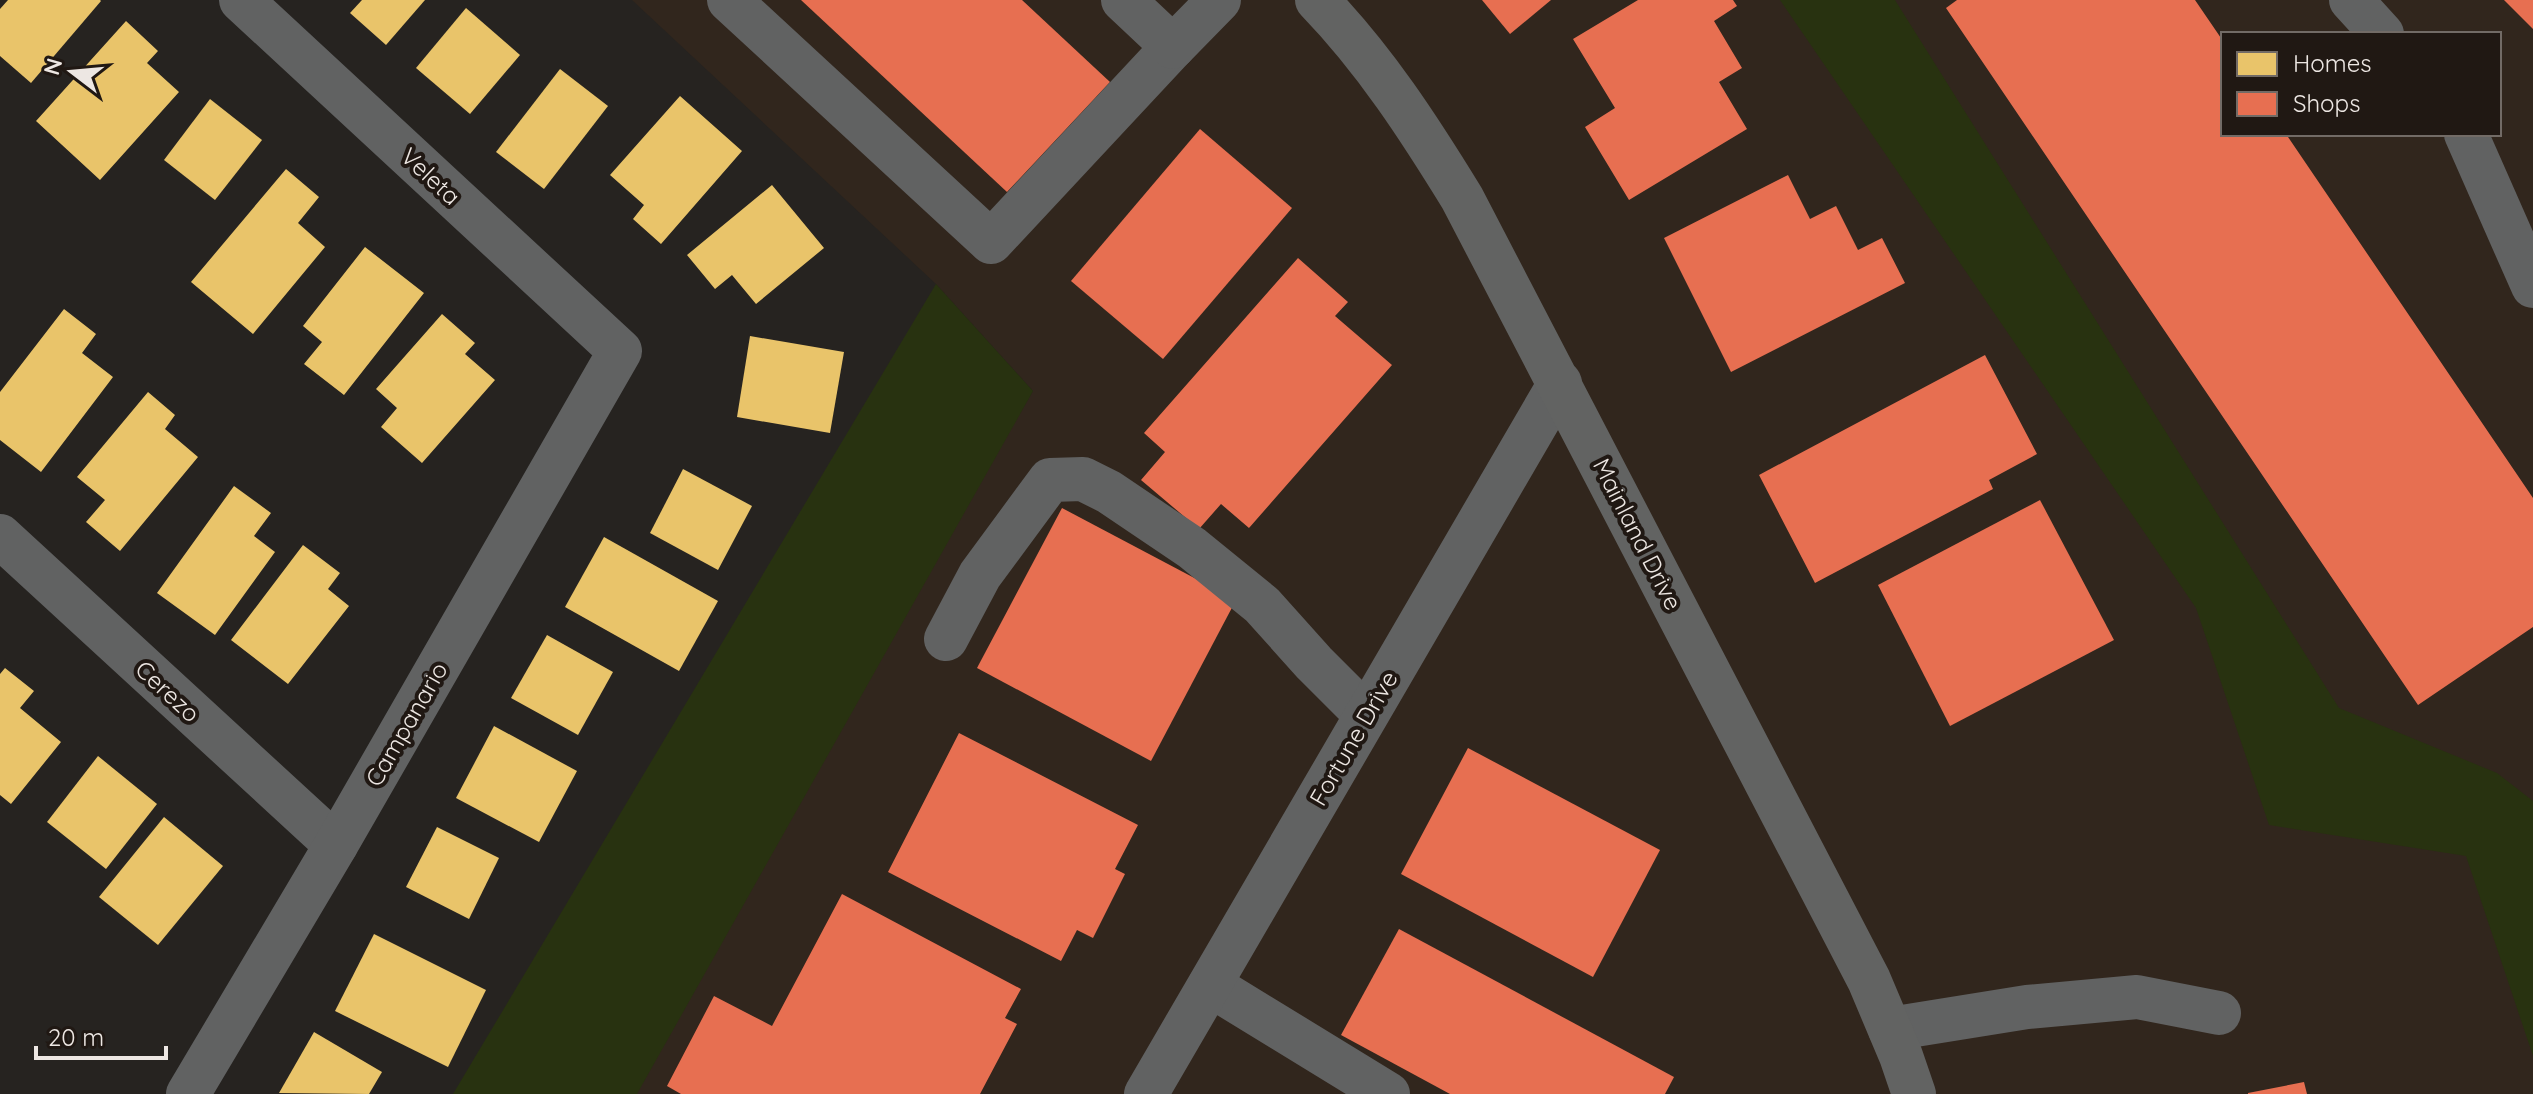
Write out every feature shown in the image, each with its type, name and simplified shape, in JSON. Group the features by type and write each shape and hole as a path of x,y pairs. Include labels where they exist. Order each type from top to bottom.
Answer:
{"main road":[{"name":"Mainland Drive","path":"1317,0 1345,29 1408,111 1462,198 1869,980 1914,1094"}],"street":[{"name":"Veleta","path":"241,0 620,351"},
{"path":"729,0 991,242 1219,0"},
{"path":"1123,0 1173,47"},
{"path":"2351,0 2380,32"},
{"path":"2467,136 2533,286"},
{"name":"Campanario","path":"188,1094 336,845 620,351"},
{"name":"Fortune Drive","path":"1146,1094 1560,383"},
{"path":"946,639 980,575 1050,480 1083,479 1109,492 1192,548 1262,605 1366,715"},
{"name":"Cerezo","path":"0,536 336,845"},
{"path":"1210,985 1388,1094"},
{"path":"1890,1029 2027,1007 2137,997 2219,1013"}],"shaded area":[{"path":"632,0 2533,0 2533,1094 620,1094 1033,391 936,284"}],"green space":[{"path":"1780,0 1895,0 2339,708 2497,773 2533,801 2533,1056 2466,856 2269,825 2196,608"},
{"path":"936,284 1033,391 637,1094 453,1094"}],"building: Homes":[{"path":"8,0 101,1 31,83 0,56 0,9"},
{"path":"362,0 425,0 386,45 350,13"},
{"path":"466,8 520,55 470,114 416,68"},
{"path":"126,21 158,51 147,63 179,92 100,180 36,121"},
{"path":"560,69 608,106 544,189 496,152"},
{"path":"680,96 742,151 661,244 633,219 644,205 610,175"},
{"path":"210,99 262,140 215,200 164,160"},
{"path":"286,169 319,197 298,223 325,247 253,334 191,282"},
{"path":"772,185 824,248 756,304 732,275 715,289 687,255"},
{"path":"365,247 424,293 344,395 304,364 322,342 303,326"},
{"path":"64,309 96,334 82,353 113,377 41,472 0,440 0,392"},
{"path":"442,314 475,343 465,354 495,380 422,463 381,427 397,408 376,389"},
{"path":"750,336 844,352 830,433 737,417"},
{"path":"148,392 175,415 165,429 198,457 120,551 86,522 105,500 77,477"},
{"path":"683,469 752,506 718,570 650,533"},
{"path":"234,486 271,513 254,536 275,552 215,635 157,593"},
{"path":"604,537 718,601 679,671 565,607"},
{"path":"303,545 340,573 328,589 349,606 288,684 231,640"},
{"path":"547,635 613,672 578,735 511,698"},
{"path":"5,668 34,691 20,708 61,742 11,804 0,795 0,674"},
{"path":"494,726 577,771 539,842 456,798"},
{"path":"98,756 157,804 106,869 47,822"},
{"path":"164,817 223,866 158,945 99,897"},
{"path":"437,827 499,858 469,919 406,887"},
{"path":"374,934 486,990 448,1067 335,1011"},
{"path":"314,1032 382,1072 369,1094 279,1093"}],"building: Shops":[{"path":"801,0 1022,0 1110,82 1007,192"},
{"path":"1482,0 1551,0 1510,34"},
{"path":"1638,0 1733,0 1737,6 1714,21 1742,68 1719,82 1747,129 1629,200 1585,127 1615,108 1573,39"},
{"path":"1957,0 2195,0 2221,38 2221,136 2287,136 2533,498 2533,627 2418,705 1946,8"},
{"path":"2504,0 2533,0 2533,29"},
{"path":"1200,129 1292,208 1163,359 1071,281"},
{"path":"1788,175 1810,219 1836,206 1858,250 1882,238 1905,283 1731,372 1664,238"},
{"path":"1298,258 1348,302 1335,316 1392,365 1249,528 1221,504 1199,529 1141,480 1165,452 1144,433"},
{"path":"1985,355 2037,454 1989,480 1993,489 1815,583 1759,475"},
{"path":"2040,500 2114,640 1950,726 1878,585"},
{"path":"1062,508 1236,600 1151,761 977,668"},
{"path":"959,733 1138,825 1115,869 1125,874 1093,938 1077,930 1061,961 888,872"},
{"path":"1468,748 1660,850 1593,977 1401,874"},
{"path":"842,894 1021,989 1005,1018 1017,1024 980,1094 681,1094 667,1086 714,996 772,1026"},
{"path":"1399,929 1674,1077 1665,1094 1450,1094 1341,1035"},
{"path":"2304,1082 2307,1094 2248,1094 2248,1093"}]}
